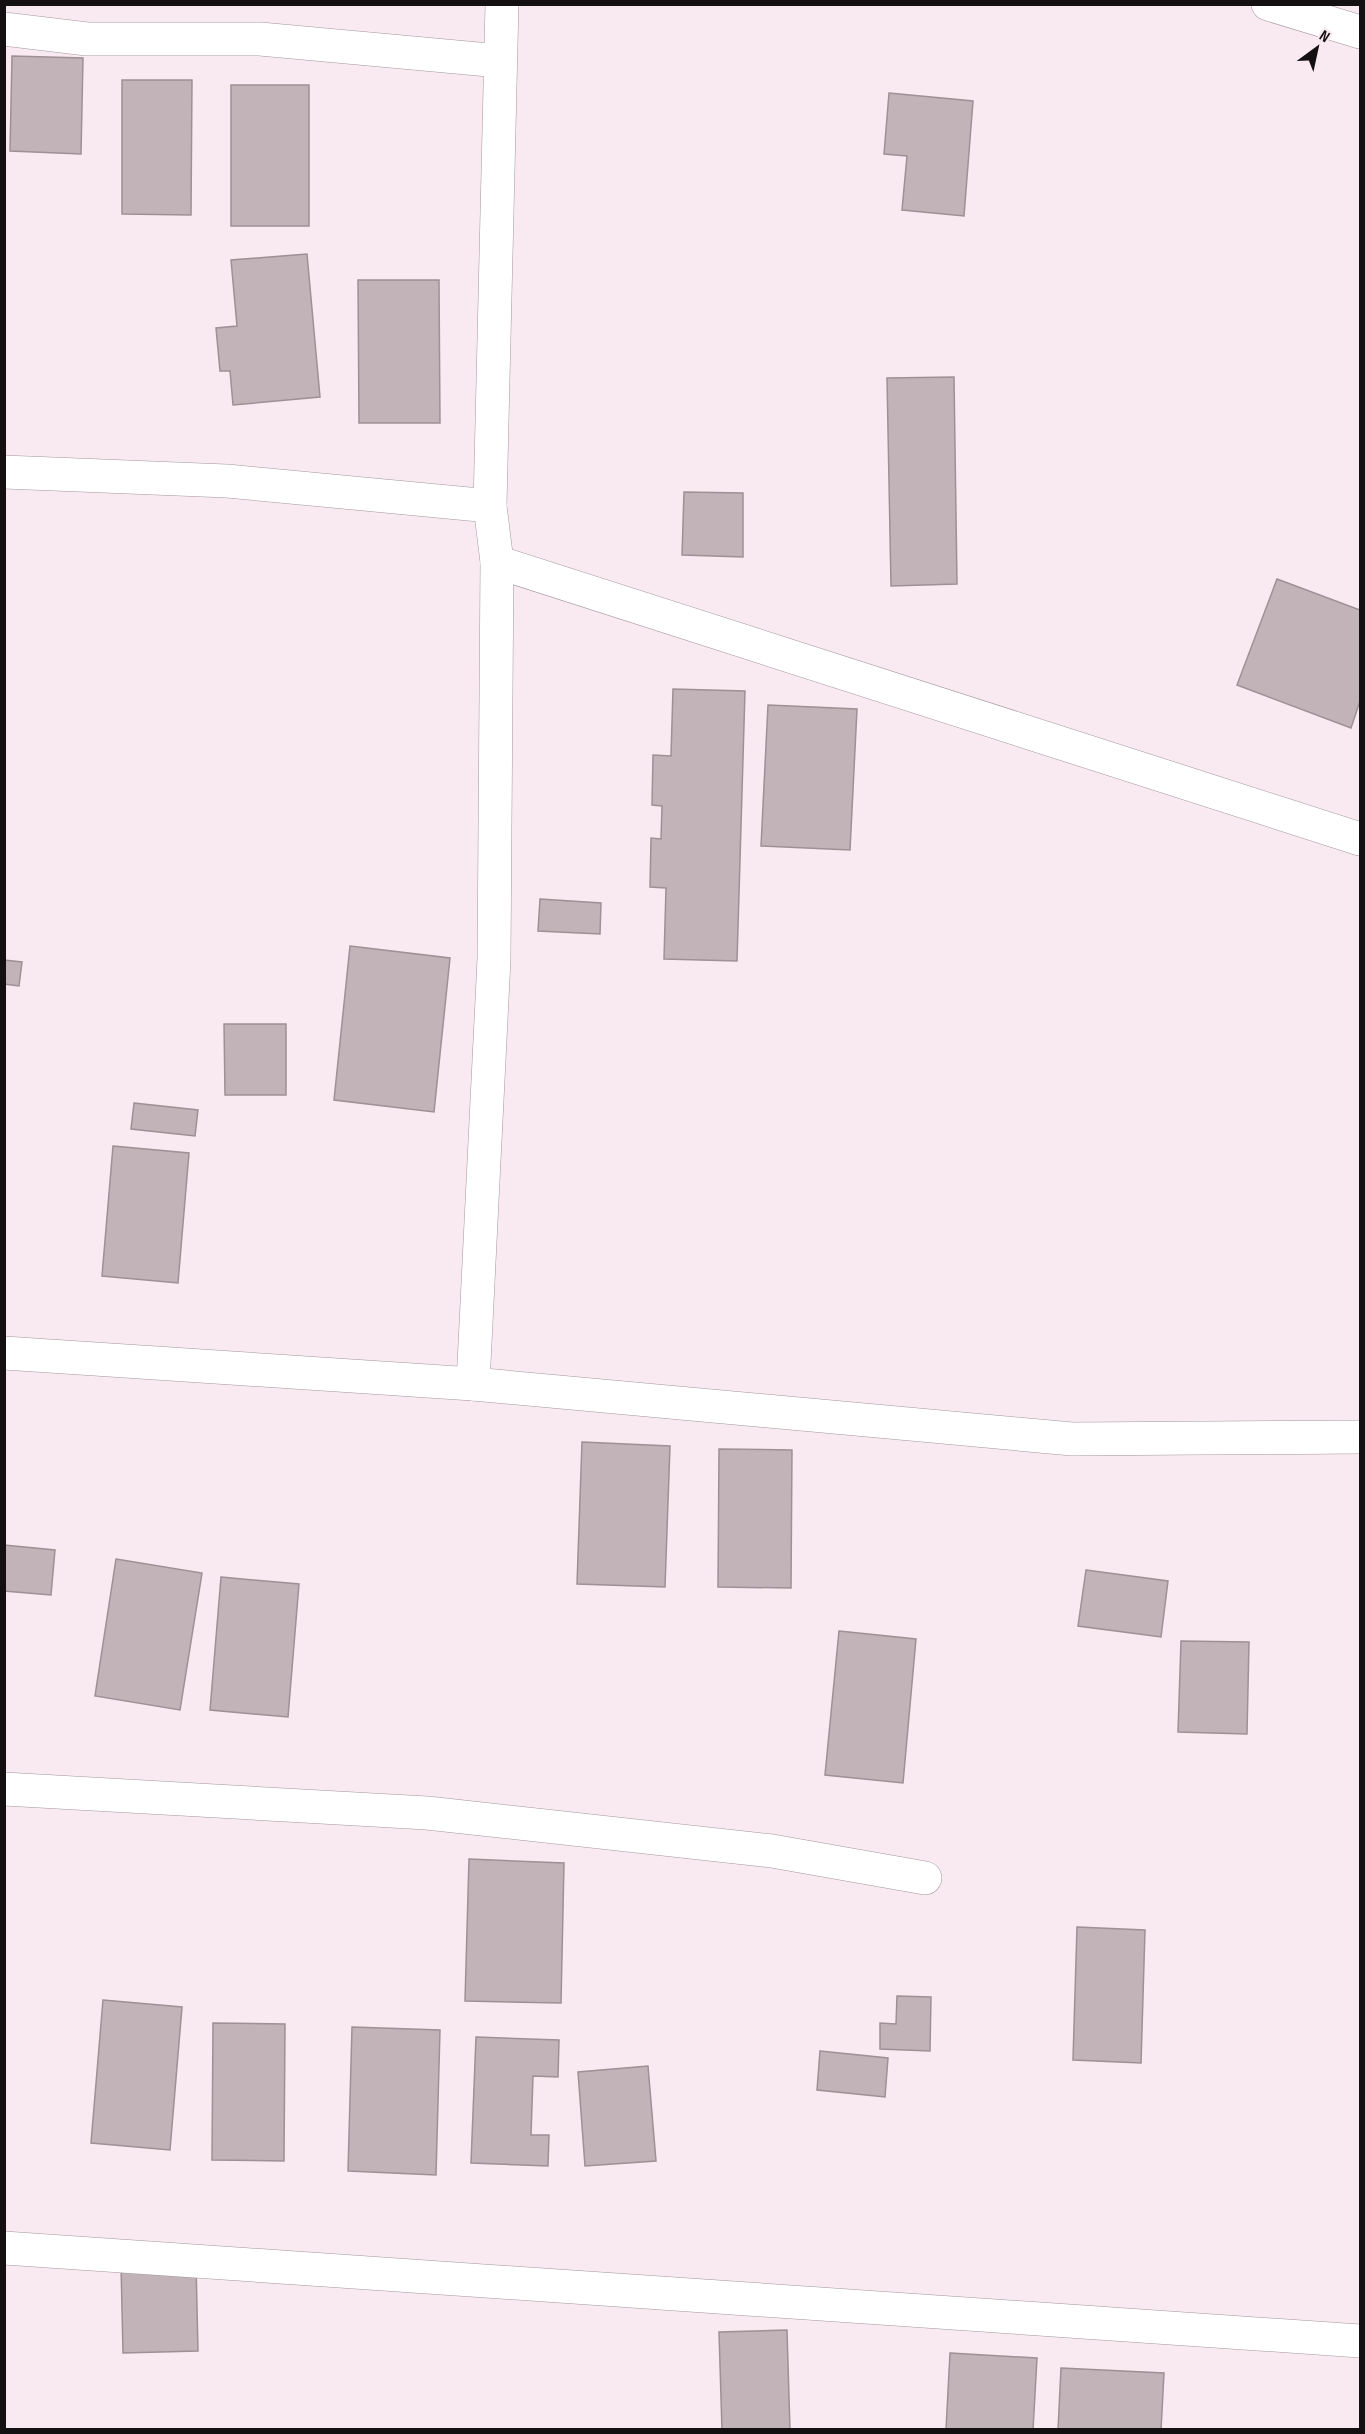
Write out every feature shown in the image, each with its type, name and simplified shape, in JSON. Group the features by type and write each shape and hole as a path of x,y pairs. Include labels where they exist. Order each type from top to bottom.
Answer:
{"street":[{"path":"473,1384 494,960 497,562 490,506 502,4"},
{"path":"1268,4 1360,32"},
{"path":"4,29 87,39 260,39 500,61"},
{"path":"4,472 227,481 490,506"},
{"path":"497,562 1360,839"},
{"path":"4,1353 473,1384 1072,1439 1360,1437"},
{"path":"4,1789 427,1813 772,1851 925,1878"},
{"path":"4,2248 1360,2341"}],"building":[{"path":"12,56 83,58 81,154 10,151"},
{"path":"122,80 192,80 191,215 122,214"},
{"path":"231,85 309,85 309,226 231,226"},
{"path":"889,93 973,101 964,216 902,210 907,156 884,154"},
{"path":"307,254 320,397 233,405 230,371 220,371 216,328 237,326 231,260"},
{"path":"358,280 439,280 440,423 359,423"},
{"path":"954,377 957,584 891,586 887,378"},
{"path":"684,492 743,493 743,557 682,555"},
{"path":"1277,579 1360,610 1360,701 1351,728 1237,685"},
{"path":"673,689 745,691 737,961 664,959 666,888 650,887 651,838 661,839 662,806 652,805 653,755 671,756"},
{"path":"768,705 857,709 850,850 761,846"},
{"path":"540,899 601,903 600,934 538,931"},
{"path":"350,946 450,958 434,1112 334,1100"},
{"path":"4,960 22,962 19,986 4,984"},
{"path":"224,1024 286,1024 286,1095 225,1095"},
{"path":"134,1103 198,1110 195,1136 131,1129"},
{"path":"113,1146 189,1153 178,1283 102,1276"},
{"path":"582,1442 670,1446 665,1587 577,1584"},
{"path":"719,1449 792,1450 791,1588 718,1587"},
{"path":"4,1545 55,1550 51,1595 4,1591"},
{"path":"116,1559 202,1573 180,1710 95,1696"},
{"path":"1086,1570 1168,1581 1161,1637 1078,1626"},
{"path":"221,1577 299,1584 288,1717 210,1710"},
{"path":"839,1631 916,1639 903,1783 825,1775"},
{"path":"1181,1641 1249,1642 1247,1734 1178,1732"},
{"path":"469,1859 564,1863 561,2003 465,2001"},
{"path":"1077,1927 1145,1930 1141,2063 1073,2060"},
{"path":"897,1996 931,1997 930,2051 880,2049 880,2023 896,2024"},
{"path":"103,2000 182,2007 170,2150 91,2143"},
{"path":"213,2023 285,2024 284,2161 212,2160"},
{"path":"352,2027 440,2030 436,2175 348,2171"},
{"path":"476,2037 559,2040 558,2077 533,2076 531,2135 549,2135 548,2166 471,2163"},
{"path":"820,2051 888,2058 885,2097 817,2090"},
{"path":"648,2066 656,2161 585,2166 578,2072"},
{"path":"196,2263 198,2351 123,2353 121,2265"},
{"path":"787,2330 790,2430 722,2430 719,2332"},
{"path":"950,2353 1037,2358 1033,2430 946,2430"},
{"path":"1061,2368 1164,2373 1161,2430 1058,2430"}]}
